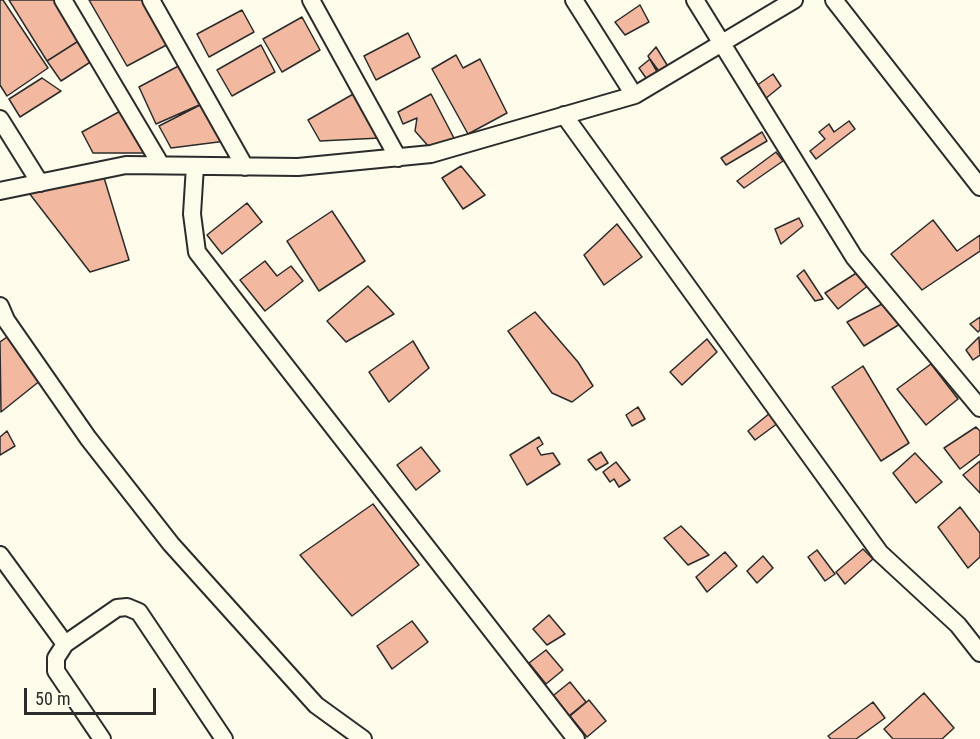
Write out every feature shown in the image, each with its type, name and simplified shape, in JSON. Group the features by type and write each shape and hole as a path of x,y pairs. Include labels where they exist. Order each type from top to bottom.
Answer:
{"street":[{"path":"63,0 161,165"},
{"path":"151,0 245,167"},
{"path":"311,0 398,158"},
{"path":"574,0 634,95"},
{"path":"695,0 720,44 854,257 980,408"},
{"path":"0,191 126,165 298,167 431,154 634,95 794,0"},
{"path":"834,0 980,187"},
{"path":"564,116 880,554 958,625 980,653"},
{"path":"0,119 40,183"},
{"path":"195,166 192,214 196,252 576,739"},
{"path":"0,306 6,320 88,438 171,544 316,705 363,739"},
{"path":"0,555 65,644"},
{"path":"102,739 56,671 56,658 65,644 117,608 127,607 139,612 224,739"}],"building":[{"path":"0,0 3,0 48,68 7,96 0,85"},
{"path":"9,0 55,0 80,40 47,61"},
{"path":"89,0 150,0 174,41 127,66"},
{"path":"640,5 649,22 625,35 615,22"},
{"path":"242,10 254,32 209,57 197,34"},
{"path":"302,17 320,50 282,72 263,39"},
{"path":"408,33 420,57 376,80 364,56"},
{"path":"80,40 92,61 61,81 47,61"},
{"path":"261,45 275,72 232,96 217,70"},
{"path":"656,47 669,68 659,75 648,56"},
{"path":"456,55 463,68 480,59 507,113 468,134 432,69"},
{"path":"650,59 666,81 653,88 639,68"},
{"path":"184,63 206,102 156,124 139,87"},
{"path":"773,74 781,86 765,99 756,86"},
{"path":"42,78 61,91 20,117 9,99"},
{"path":"355,93 380,138 320,141 308,120"},
{"path":"431,94 455,140 430,148 415,131 417,118 403,124 398,112"},
{"path":"206,102 226,141 171,148 159,126"},
{"path":"124,109 148,153 93,153 82,132"},
{"path":"849,121 855,129 816,159 810,151 825,139 819,132 829,124 834,132"},
{"path":"762,132 767,141 726,165 721,158"},
{"path":"776,152 783,161 744,188 737,181"},
{"path":"461,166 485,195 463,209 442,178"},
{"path":"102,171 129,260 90,272 29,193"},
{"path":"247,203 262,222 222,254 207,235"},
{"path":"332,211 365,261 319,291 287,241"},
{"path":"799,218 803,226 781,244 775,229"},
{"path":"933,220 957,251 980,235 980,251 922,290 891,254"},
{"path":"617,224 642,257 604,285 584,255"},
{"path":"265,261 277,276 291,266 303,281 265,311 240,280"},
{"path":"804,270 823,299 815,301 797,276"},
{"path":"858,272 869,285 838,309 825,293"},
{"path":"368,286 394,314 346,342 327,321"},
{"path":"884,303 900,324 864,346 847,322"},
{"path":"535,312 578,362 593,386 572,402 552,393 508,331"},
{"path":"980,317 980,330 978,332 970,324"},
{"path":"7,337 41,380 1,412 0,342"},
{"path":"979,337 980,355 973,360 966,350"},
{"path":"707,339 717,352 682,385 670,372"},
{"path":"413,341 429,368 389,402 369,372"},
{"path":"931,364 958,399 926,425 897,389"},
{"path":"863,366 909,443 881,461 832,387"},
{"path":"638,407 645,419 632,426 626,415"},
{"path":"770,413 778,423 755,440 748,431"},
{"path":"976,427 980,431 980,454 960,469 944,448"},
{"path":"7,431 15,446 0,455 0,437"},
{"path":"539,437 543,444 537,448 541,455 553,453 560,464 527,485 510,455"},
{"path":"421,447 440,471 416,490 397,465"},
{"path":"601,452 608,463 596,470 588,460"},
{"path":"915,453 942,482 916,503 893,473"},
{"path":"980,461 980,493 963,475"},
{"path":"616,462 630,480 619,487 614,479 610,482 603,472"},
{"path":"373,504 419,565 352,616 300,555"},
{"path":"960,507 980,533 980,557 968,568 938,527"},
{"path":"681,526 709,555 688,565 664,538"},
{"path":"863,549 873,559 845,584 836,572"},
{"path":"817,550 835,574 825,581 808,557"},
{"path":"725,552 737,566 707,592 696,577"},
{"path":"763,556 773,568 757,583 747,571"},
{"path":"549,615 565,634 547,645 533,629"},
{"path":"412,621 428,642 392,669 377,646"},
{"path":"546,650 563,670 546,684 529,663"},
{"path":"570,682 586,702 564,720 549,699"},
{"path":"924,693 954,728 942,739 893,739 884,729"},
{"path":"589,700 606,721 587,737 570,716"},
{"path":"873,702 885,718 856,739 831,739 828,736"}]}
